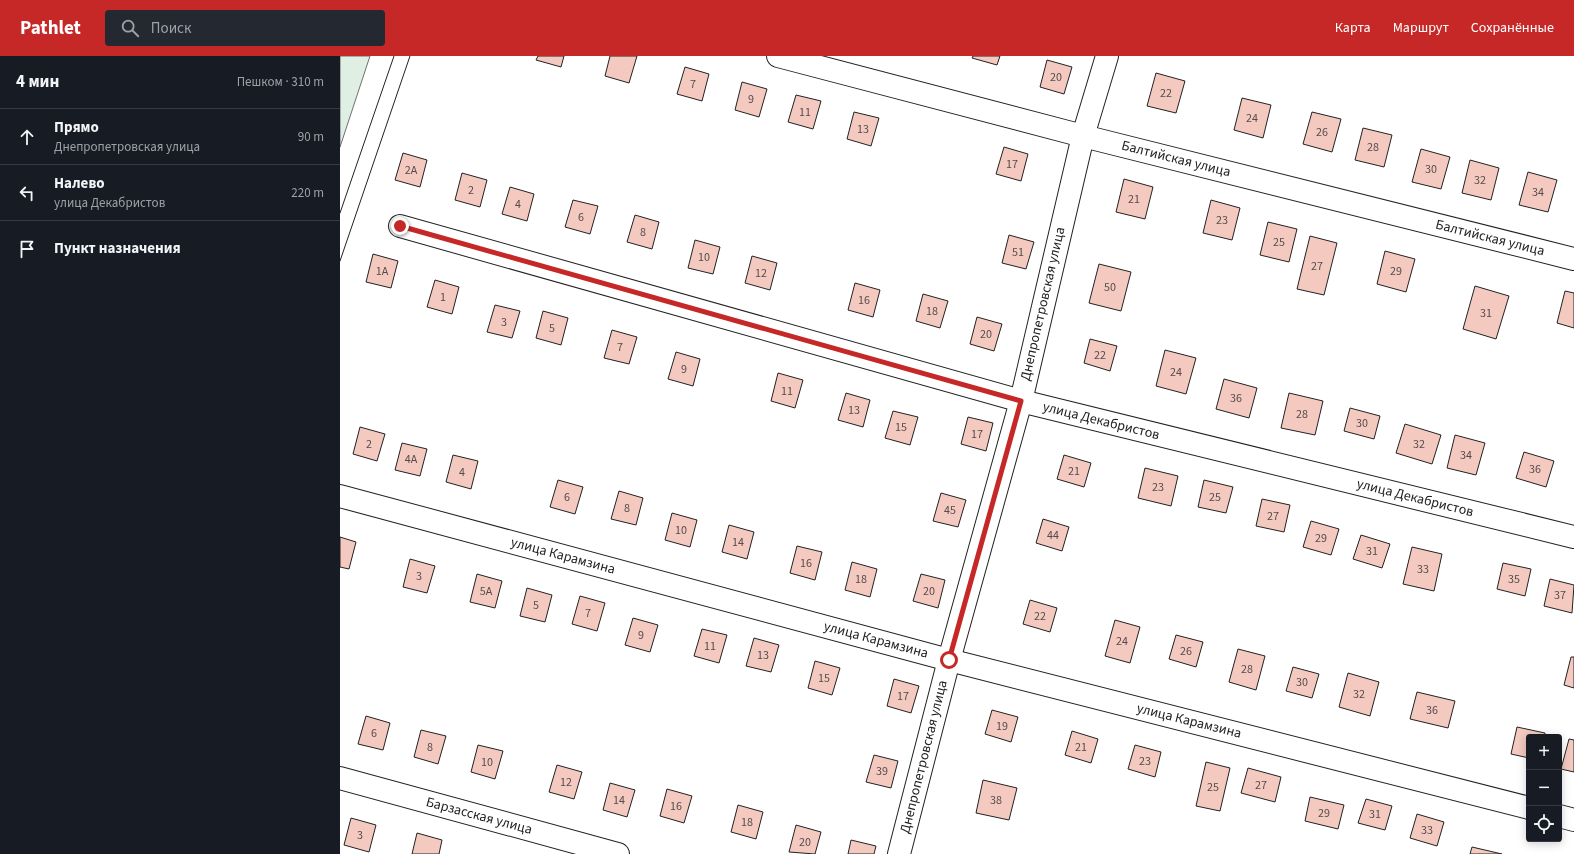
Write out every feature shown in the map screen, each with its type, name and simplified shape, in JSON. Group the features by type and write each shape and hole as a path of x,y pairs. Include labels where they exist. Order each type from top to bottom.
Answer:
{"street":[{"name":"Балтийская улица","path":"778,56 1083,136 1574,259"},
{"name":"Днепропетровская улица","path":"899,854 949,660 1021,401 1083,136 1107,56"},
{"name":"улица Декабристов","path":"400,226 1021,401 1574,537"},
{"name":"улица Карамзина","path":"340,496 949,660 1526,807"},
{"name":"Барзасская улица","path":"340,778 618,854"},
{"path":"1562,817 1574,820"}],"green space":[{"path":"340,56 370,56 340,147"}],"building":[{"path":"538,56 564,56 561,67 536,60"},
{"path":"610,56 637,56 629,83 605,76"},
{"path":"973,56 1000,56 997,65 972,58"},
{"path":"1047,60 1072,67 1064,94 1040,87"},
{"path":"685,67 709,74 702,101 677,94"},
{"path":"1156,73 1185,81 1176,113 1147,106"},
{"path":"742,82 767,89 759,117 735,110"},
{"path":"796,95 821,101 813,129 788,122"},
{"path":"1242,98 1271,105 1263,138 1234,130"},
{"path":"854,112 879,118 871,146 847,139"},
{"path":"1312,112 1341,119 1332,152 1303,144"},
{"path":"1363,128 1392,135 1384,167 1355,160"},
{"path":"1004,147 1028,154 1021,181 996,174"},
{"path":"1421,149 1450,157 1441,189 1412,182"},
{"path":"403,153 427,160 420,187 395,180"},
{"path":"1470,160 1499,168 1491,200 1462,193"},
{"path":"1528,172 1557,180 1548,212 1519,205"},
{"path":"462,173 487,180 480,207 455,200"},
{"path":"1124,179 1153,187 1145,219 1116,212"},
{"path":"510,187 534,194 527,221 502,214"},
{"path":"573,200 598,206 590,234 565,227"},
{"path":"1211,200 1240,208 1232,240 1203,233"},
{"path":"635,215 659,222 652,249 627,242"},
{"path":"1268,222 1297,229 1289,262 1260,255"},
{"path":"1009,235 1034,242 1026,269 1002,263"},
{"path":"1310,236 1337,243 1324,295 1297,289"},
{"path":"695,240 720,247 713,274 688,268"},
{"path":"1385,251 1415,259 1406,292 1377,284"},
{"path":"373,254 398,261 391,288 366,282"},
{"path":"752,256 777,263 770,290 745,283"},
{"path":"1099,264 1131,272 1121,311 1089,303"},
{"path":"435,280 459,287 452,314 427,307"},
{"path":"855,283 880,290 873,317 848,310"},
{"path":"1475,286 1509,296 1496,339 1463,329"},
{"path":"1565,291 1574,293 1574,328 1557,323"},
{"path":"923,294 948,301 940,328 916,321"},
{"path":"495,305 520,311 512,338 487,332"},
{"path":"543,311 568,318 561,345 536,338"},
{"path":"977,317 1002,324 994,351 970,344"},
{"path":"612,330 637,337 629,364 604,358"},
{"path":"1090,339 1117,346 1110,371 1084,363"},
{"path":"1165,350 1196,358 1186,394 1156,386"},
{"path":"676,352 700,359 693,386 668,379"},
{"path":"778,373 803,380 795,408 771,401"},
{"path":"1224,379 1257,388 1249,418 1216,409"},
{"path":"846,393 870,400 863,427 838,420"},
{"path":"1289,393 1323,401 1315,435 1281,428"},
{"path":"1350,408 1380,416 1374,439 1344,431"},
{"path":"893,411 918,417 910,445 885,438"},
{"path":"968,417 993,423 986,451 961,444"},
{"path":"1405,424 1441,435 1432,464 1396,453"},
{"path":"360,427 385,434 377,461 353,454"},
{"path":"1455,435 1485,443 1476,475 1447,468"},
{"path":"402,443 427,449 420,476 395,470"},
{"path":"1524,452 1554,461 1546,487 1516,478"},
{"path":"453,455 478,461 471,489 446,482"},
{"path":"1064,455 1091,463 1084,487 1057,479"},
{"path":"1145,468 1178,476 1171,506 1138,498"},
{"path":"558,480 583,487 575,514 550,507"},
{"path":"1204,480 1233,487 1226,513 1198,507"},
{"path":"619,491 643,498 636,525 611,519"},
{"path":"941,493 966,500 958,527 933,521"},
{"path":"1262,499 1290,505 1284,532 1256,526"},
{"path":"672,513 697,520 690,547 665,540"},
{"path":"1043,519 1069,527 1062,551 1036,543"},
{"path":"1311,521 1339,529 1331,555 1303,547"},
{"path":"729,525 754,532 747,559 722,552"},
{"path":"1361,535 1390,544 1382,568 1353,559"},
{"path":"340,537 356,542 349,569 340,567"},
{"path":"797,546 822,552 815,580 790,573"},
{"path":"1412,547 1442,554 1434,591 1403,584"},
{"path":"410,559 435,566 427,593 403,587"},
{"path":"852,562 877,569 870,597 845,590"},
{"path":"1503,563 1531,569 1525,596 1497,589"},
{"path":"477,574 502,581 495,608 470,602"},
{"path":"921,574 945,580 938,608 913,601"},
{"path":"1550,579 1574,585 1572,613 1544,606"},
{"path":"527,588 552,595 545,622 520,616"},
{"path":"580,596 605,603 597,631 572,624"},
{"path":"1030,600 1057,608 1050,632 1023,624"},
{"path":"633,618 658,625 650,652 625,645"},
{"path":"1115,620 1140,627 1130,663 1105,656"},
{"path":"702,629 727,635 719,663 694,656"},
{"path":"1176,635 1203,642 1196,667 1169,659"},
{"path":"754,638 779,645 771,672 746,666"},
{"path":"1238,649 1265,656 1256,690 1229,682"},
{"path":"1571,657 1574,657 1574,688 1564,685"},
{"path":"815,661 840,668 832,695 808,688"},
{"path":"1293,667 1319,674 1312,698 1286,691"},
{"path":"1348,673 1379,682 1370,716 1339,707"},
{"path":"894,679 919,686 911,713 887,706"},
{"path":"1417,692 1455,701 1448,728 1410,719"},
{"path":"992,710 1018,717 1011,742 985,734"},
{"path":"366,716 390,723 383,750 358,744"},
{"path":"1517,727 1545,733 1526,734 1526,757 1511,754"},
{"path":"421,730 446,736 438,764 414,757"},
{"path":"1072,731 1098,739 1091,763 1065,755"},
{"path":"1569,739 1574,740 1574,772 1562,769"},
{"path":"478,745 503,751 495,779 471,772"},
{"path":"1135,745 1161,752 1155,777 1128,769"},
{"path":"874,755 898,761 891,788 866,782"},
{"path":"1206,762 1230,768 1220,811 1196,806"},
{"path":"557,765 582,772 574,799 549,792"},
{"path":"1248,768 1281,777 1275,802 1241,793"},
{"path":"983,780 1017,788 1009,820 976,813"},
{"path":"610,783 635,790 627,817 603,810"},
{"path":"667,789 692,796 684,823 660,816"},
{"path":"1310,797 1344,805 1338,829 1305,821"},
{"path":"1366,799 1392,806 1385,830 1358,823"},
{"path":"738,805 763,812 756,839 731,832"},
{"path":"1417,814 1444,822 1437,846 1410,838"},
{"path":"351,818 376,825 369,852 344,845"},
{"path":"796,825 821,832 815,854 789,852"},
{"path":"417,833 442,840 439,854 412,854"},
{"path":"851,840 876,846 874,854 848,854"},
{"path":"1472,847 1502,854 1470,854"}],"tram line":[{"path":"340,213 394,56"},
{"path":"340,261 410,56"}],"route":[{"path":"400,226 1021,401 949,660"}]}
